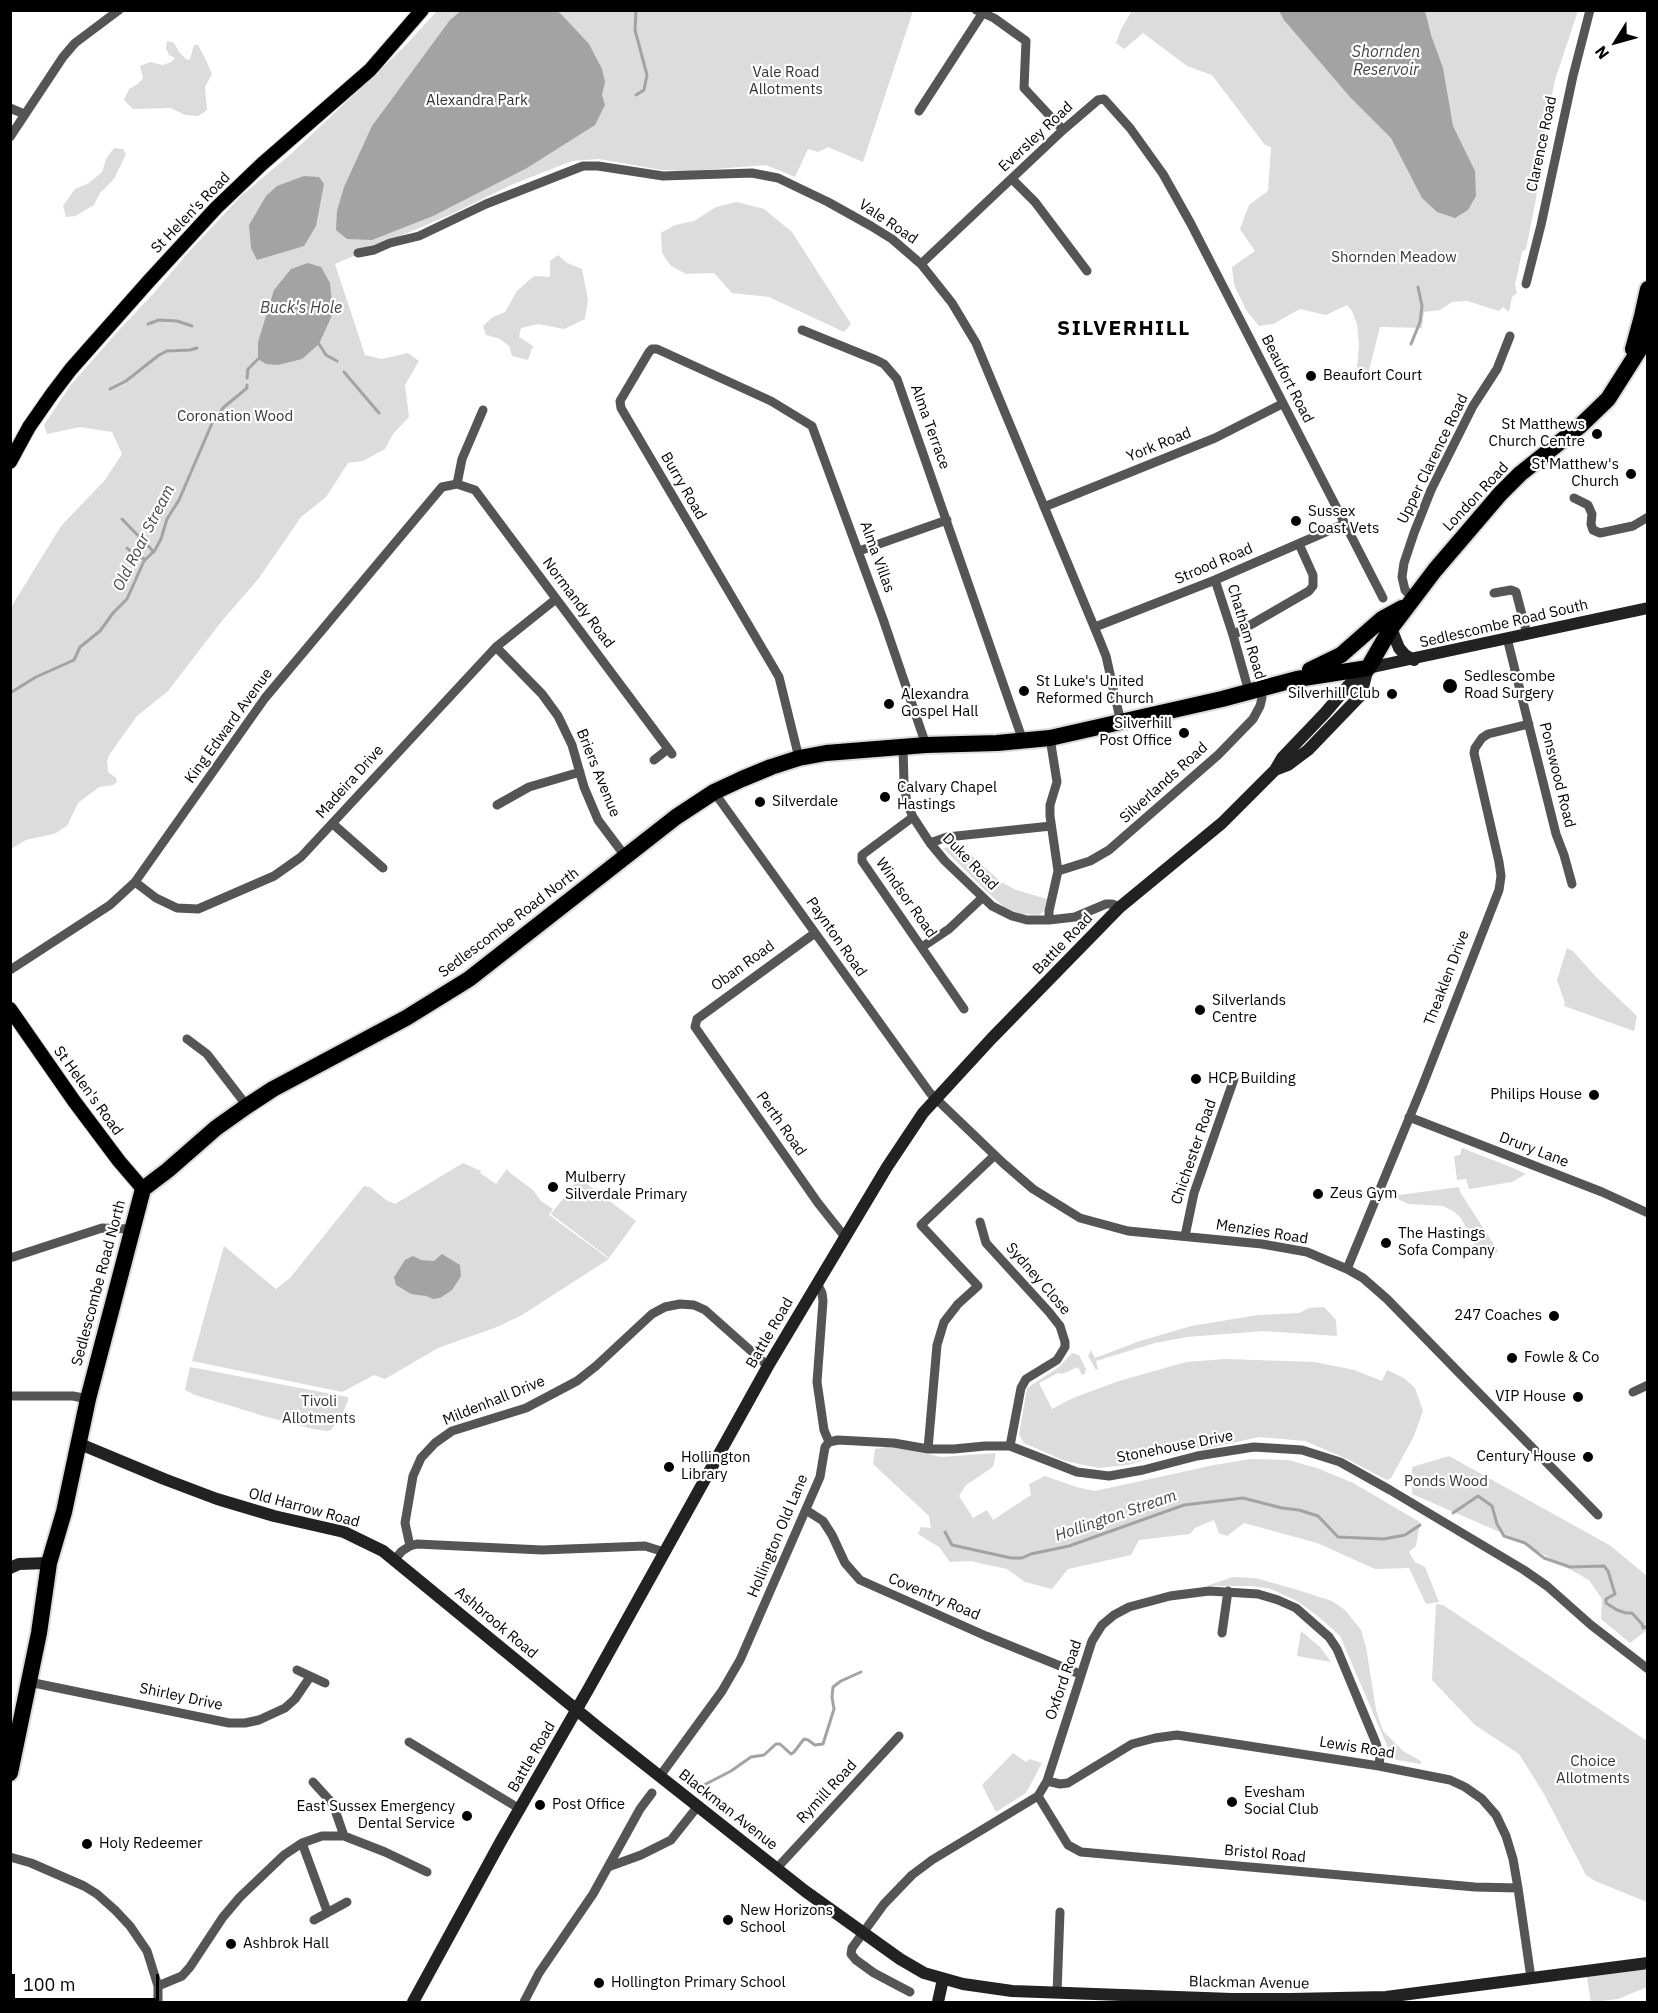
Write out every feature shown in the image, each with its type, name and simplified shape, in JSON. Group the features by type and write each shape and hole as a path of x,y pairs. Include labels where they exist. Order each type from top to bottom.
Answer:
{"highway":[{"name":"London Road","path":"1629,367 1645,317 1647,289"},
{"name":"London Road","path":"1368,668 1391,628 1410,602 1500,494 1520,474 1563,441 1608,399 1647,336"},
{"path":"1297,679 1341,655 1382,619 1410,602"},
{"name":"Sedlescombe Road North","path":"10,1773 39,1633 49,1563 58,1538 88,1399 142,1189 168,1170 216,1128 247,1106 299,1075 406,1018 469,979 694,804 714,792 771,767 799,758 853,750 1050,738 1121,723 1297,679 1368,668"}],"main road":[{"name":"St Helen's Road","path":"13,453 41,408 72,369 209,216 262,164 370,70 422,10"},
{"name":"St Helen's Road","path":"10,1009 74,1101 142,1189"}],"street":[{"path":"10,137 63,57 75,43 119,10"},
{"name":"Clarence Road","path":"1526,285 1570,87 1590,10"},
{"path":"919,111 985,13 1026,41 1024,88 1063,130"},
{"name":"Eversley Road","path":"921,264 1098,100 1104,99 1130,128 1163,174"},
{"path":"10,108 24,114"},
{"name":"Vale Road","path":"358,253 419,236 475,208 583,166 598,166 663,176 752,173 778,178 871,226 892,239 921,264 952,303 976,343 1095,627 1106,656 1121,723"},
{"name":"Beaufort Road","path":"1163,174 1198,237 1383,598"},
{"path":"1012,180 1035,202 1087,271"},
{"name":"Alma Terrace","path":"801,330 876,360 891,371 901,388 1023,741"},
{"name":"Upper Clarence Road","path":"1410,602 1402,577 1414,532 1431,490 1473,406 1497,369 1510,336"},
{"name":"Burry Road","path":"771,401 657,349 652,349 620,401 621,408 779,677 799,758"},
{"name":"Alma Villas","path":"771,401 812,426 859,551 926,745"},
{"name":"York Road","path":"1044,507 1215,438 1282,404"},
{"path":"457,484 462,459 483,410"},
{"name":"Normandy Road","path":"457,484 475,490 670,751 654,760"},
{"name":"King Edward Avenue","path":"10,970 110,905 135,882 265,698 442,487 457,484"},
{"path":"1574,498 1588,505 1592,514 1593,530 1600,533 1633,526 1647,517"},
{"path":"859,551 947,520"},
{"name":"Strood Road","path":"1095,627 1215,580 1344,524"},
{"path":"1233,635 1309,591 1313,586 1313,575 1299,544"},
{"name":"Chatham Road","path":"1215,580 1254,691"},
{"path":"1494,593 1511,590 1516,592 1527,634"},
{"name":"Madeira Drive","path":"135,882 156,898 177,908 198,909 274,876 302,857 496,647 556,598"},
{"name":"Sedlescombe Road South","path":"1368,668 1414,660 1647,608"},
{"path":"1391,628 1399,648 1414,660"},
{"name":"Ponswood Road","path":"1507,638 1556,834 1572,884"},
{"name":"Briers Avenue","path":"496,647 542,694 558,716 572,745 598,820 625,856"},
{"name":"Battle Road","path":"413,2002 768,1366 887,1167 923,1113 1120,907 1222,823 1275,770 1281,758 1348,686 1368,668"},
{"name":"Silverlands Road","path":"1058,871 1090,861 1109,850 1218,755 1253,718 1260,706 1262,698 1254,691"},
{"name":"Theaklen Drive","path":"1347,1269 1499,890 1500,862 1474,753 1475,748 1488,734 1529,724"},
{"path":"1049,920 1058,871 1050,805 1057,782 1050,738"},
{"name":"Duke Road","path":"903,747 904,783 913,817 930,843 982,898 1012,916 1027,920 1049,920 1075,916 1106,904 1120,907"},
{"path":"497,804 529,787 580,772"},
{"name":"Paynton Road","path":"714,792 935,1099"},
{"name":"Windsor Road","path":"913,817 862,855 862,861 964,1009"},
{"path":"333,824 383,868"},
{"path":"930,843 947,837 1051,826"},
{"path":"922,947 949,929 982,898"},
{"name":"Oban Road","path":"695,1027 696,1019 815,933"},
{"name":"Perth Road","path":"695,1027 818,1203 845,1237"},
{"path":"187,1039 207,1054 247,1106"},
{"name":"Chichester Road","path":"1185,1236 1194,1192 1234,1079"},
{"name":"Menzies Road","path":"935,1099 1033,1189 1080,1218 1128,1231 1263,1244 1307,1252 1363,1278 1387,1299 1598,1515"},
{"name":"Drury Lane","path":"1409,1117 1602,1192 1647,1213"},
{"path":"928,1449 937,1345 944,1322 958,1304 978,1286 921,1225 995,1155"},
{"name":"Sydney Close","path":"980,1222 986,1243 1049,1312 1060,1326 1065,1342 1065,1347 1057,1360 1026,1379 1021,1388 1010,1446"},
{"path":"10,1258 102,1228 131,1229"},
{"path":"817,1283 823,1301 816,1382 824,1430 829,1442"},
{"name":"Mildenhall Drive","path":"410,1546 405,1523 413,1476 421,1458 435,1443 452,1431 526,1408 578,1381 652,1314 680,1304 694,1305 705,1310 768,1366"},
{"path":"1633,1392 1647,1385"},
{"path":"10,1396 74,1396 88,1399"},
{"name":"Stonehouse Drive","path":"829,1442 838,1440 894,1443 928,1449 1010,1446 1063,1467 1095,1475 1120,1474 1197,1456 1258,1447 1302,1450 1340,1462 1524,1570 1547,1586 1647,1669"},
{"name":"Hollington Old Lane","path":"660,1776 722,1691 740,1660 820,1477 825,1447 829,1442"},
{"name":"Old Harrow Road","path":"80,1444 217,1499 274,1516 344,1532 363,1540 395,1559"},
{"name":"Coventry Road","path":"806,1510 823,1521 845,1563 860,1580 975,1632 1080,1674"},
{"path":"395,1559 410,1546 428,1544 542,1550 645,1546 664,1552"},
{"name":"Ashbrook Road","path":"395,1559 577,1710"},
{"path":"10,1568 19,1564 49,1563"},
{"name":"Oxford Road","path":"862,1933 894,1892 912,1875 940,1855 1038,1796 1047,1781 1092,1641 1102,1625 1114,1615 1146,1602 1200,1592 1228,1592 1258,1594 1296,1608 1329,1637 1337,1649 1376,1743 1380,1756 1379,1766"},
{"path":"1222,1633 1228,1592"},
{"path":"297,1670 325,1683"},
{"name":"Shirley Drive","path":"29,1682 229,1723 245,1723 260,1720 285,1708 299,1694 310,1677"},
{"name":"Blackman Avenue","path":"577,1710 862,1933 900,1959 943,1979 985,1988 1057,1993 1291,2001 1386,1996 1647,1963"},
{"name":"Lewis Road","path":"1047,1781 1068,1783 1132,1744 1177,1735 1379,1766 1450,1780 1482,1799 1496,1815 1506,1836 1518,1888 1531,1978"},
{"name":"Rymill Road","path":"777,1868 899,1736"},
{"path":"409,1742 520,1809"},
{"path":"313,1782 333,1804 344,1836"},
{"path":"524,2002 539,1973 608,1867 640,1809 652,1793"},
{"name":"Bristol Road","path":"1038,1796 1068,1845 1081,1852 1475,1887 1518,1888"},
{"path":"608,1867 641,1855 671,1840 698,1806"},
{"path":"158,1986 182,1976 223,1917 240,1897 270,1867 302,1843 322,1836 344,1836 427,1872"},
{"path":"302,1843 327,1911"},
{"path":"10,1857 31,1863 84,1886 115,1910 139,1938 153,1967 158,1986 158,2002"},
{"path":"314,1920 327,1911 348,1902"},
{"path":"1057,1993 1060,1912"},
{"path":"862,1933 852,1948 851,1954 874,1973 910,1992"},
{"path":"938,2002 943,1979"}],"green space":[{"path":"437,11 913,11 863,162 828,147 818,152 808,149 795,177 766,165 690,171 661,170 599,159 572,161 511,185 454,213 335,264 365,355 382,359 408,353 419,361 405,385 409,417 393,434 385,449 363,461 348,463 326,497 301,517 259,578 221,622 168,691 137,716 107,761 108,772 116,778 117,782 113,785 99,787 78,803 67,826 54,834 26,840 11,849 10,609 61,526 105,480 122,454 112,432 80,427 47,434 44,425 70,386 241,196 292,153 345,103 405,46"},
{"name":"Shornden Meadow","path":"1132,11 1578,11 1555,80 1542,145 1536,199 1526,249 1522,252 1515,285 1517,293 1512,297 1509,312 1503,307 1499,311 1467,301 1452,302 1440,310 1424,312 1422,328 1380,327 1368,374 1360,376 1357,367 1359,345 1357,324 1347,305 1326,315 1300,309 1273,324 1259,326 1246,310 1234,285 1232,267 1255,251 1240,229 1249,205 1268,191 1271,147 1265,145 1212,75 1187,66 1143,33 1124,49 1116,43"},
{"path":"167,41 174,43 187,60 190,59 194,45 198,45 212,74 205,87 207,110 198,116 185,115 171,108 133,109 124,100 129,89 143,78 140,66 150,62 163,65 175,58 169,55 166,48"},
{"path":"114,148 123,149 126,154 114,179 100,193 94,205 75,216 66,217 63,206 75,189 89,183 102,172 106,159"},
{"path":"737,202 764,209 792,232 851,324 844,332 769,297 732,293 714,273 686,274 671,266 662,253 661,233 675,225 694,221 716,207"},
{"path":"558,255 567,263 582,269 588,300 585,319 564,329 538,324 521,328 519,337 533,346 528,360 512,356 509,346 500,339 486,335 483,326 493,317 505,312 517,291 534,276 550,277 550,261"},
{"path":"959,846 1001,882 1016,890 1047,899 1044,911 1040,915 1020,914 1004,907 943,848"},
{"path":"1567,948 1573,951 1596,977 1637,1016 1634,1031 1564,1006 1557,980"},
{"path":"1462,1148 1526,1174 1512,1182 1469,1189 1466,1179 1457,1180 1454,1156 1460,1155"},
{"path":"463,1163 481,1171 480,1173 496,1184 507,1169 533,1190 541,1201 553,1209 549,1215 609,1259 522,1315 497,1327 438,1348 385,1379 374,1375 342,1392 192,1361 224,1246 276,1289 290,1278 364,1186 370,1187 395,1204"},
{"path":"579,1178 636,1221 609,1258 551,1214"},
{"path":"1459,1187 1498,1251 1492,1257 1478,1251 1461,1218 1453,1211 1443,1206 1408,1204 1388,1192 1397,1189 1399,1195"},
{"path":"1324,1307 1336,1320 1337,1336 1263,1331 1187,1337 1155,1343 1096,1361 1098,1369 1096,1370 1088,1356 1091,1350 1095,1358 1140,1341 1191,1326 1258,1315 1299,1313 1309,1308"},
{"path":"1072,1353 1079,1355 1086,1369 1085,1374 1082,1375 1078,1367 1062,1374 1058,1373 1039,1383 1052,1409 1073,1398 1119,1381 1186,1362 1225,1359 1315,1362 1354,1370 1382,1381 1387,1370 1404,1378 1415,1388 1423,1411 1414,1436 1391,1478 1387,1480 1305,1441 1259,1437 1205,1449 1188,1447 1128,1465 1099,1468 1065,1461 1024,1443 1019,1435 1027,1388 1059,1367"},
{"name":"Tivoli Allotments","path":"190,1367 348,1397 348,1401 342,1415 331,1430 313,1429 267,1417 185,1390"},
{"path":"891,1446 941,1457 996,1453 993,1467 966,1485 959,1496 973,1518 987,1510 993,1520 1031,1495 1029,1484 1045,1476 1095,1491 1251,1459 1288,1460 1317,1468 1353,1483 1420,1523 1416,1546 1409,1552 1415,1562 1425,1567 1439,1602 1426,1604 1409,1568 1375,1569 1317,1543 1244,1523 1227,1536 1219,1533 1214,1520 1195,1528 1190,1534 1139,1540 1131,1555 1068,1569 1052,1589 1025,1582 1007,1569 970,1561 950,1562 939,1547 918,1534 921,1527 931,1528 929,1516 873,1464 875,1449"},
{"name":"Ponds Wood","path":"1449,1456 1611,1546 1647,1576 1647,1630 1630,1643 1601,1619 1602,1599 1589,1580 1516,1539 1412,1494 1412,1467"},
{"path":"1233,1577 1255,1578 1291,1588 1332,1601 1345,1610 1361,1630 1376,1710 1383,1731 1403,1751 1421,1761 1421,1764 1392,1757 1340,1636 1297,1601 1271,1589 1252,1586 1206,1586"},
{"name":"Choice Allotments","path":"1436,1604 1443,1605 1647,1741 1647,1902 1595,1881 1586,1875 1544,1794 1519,1754 1475,1725 1432,1680"},
{"path":"1301,1631 1320,1647 1331,1662 1297,1656"},
{"path":"1013,1753 1026,1762 1029,1759 1042,1763 1026,1793 996,1812 982,1785"},
{"path":"1647,1968 1647,1987 1618,1999 1591,2002 1587,1977"}],"water":[{"path":"462,10 555,10 561,14 589,44 602,69 605,82 602,95 605,105 595,125 527,168 433,216 372,240 347,239 336,230 337,211 344,187 372,126 450,20"},
{"name":"Shornden Reservoir","path":"1279,11 1425,11 1443,68 1453,126 1475,171 1476,196 1468,210 1455,218 1437,212 1422,198 1391,138 1350,97 1284,20"},
{"path":"304,176 319,177 324,184 316,226 304,246 257,260 251,248 249,225 266,196 277,186"},
{"name":"Buck's Hole","path":"308,263 321,267 330,283 333,313 319,344 302,359 278,365 266,364 258,359 258,342 274,290 291,269"},
{"path":"442,1254 460,1265 461,1276 452,1290 440,1298 433,1299 411,1294 396,1285 394,1277 405,1260 413,1256 421,1260 434,1261"}],"waterway":[{"path":"636,10 635,30 647,75 644,90 636,95"},
{"path":"1411,344 1420,322 1422,306 1418,287"},
{"path":"148,324 159,320 177,321 192,326"},
{"path":"319,344 326,355 337,361"},
{"path":"110,389 126,381 167,351 197,348"},
{"name":"Old Roar Stream","path":"247,378 248,369 258,359"},
{"path":"344,372 379,413"},
{"name":"Old Roar Stream","path":"10,693 36,677 74,660 80,647 100,631 127,599 144,561 155,550 161,539 167,519 179,500 213,421 224,407 247,388 247,385"},
{"path":"122,519 154,552"},
{"path":"127,548 136,556 145,559"},
{"name":"Hollington Stream","path":"1453,1513 1478,1496 1492,1506 1497,1524 1504,1536 1525,1543 1544,1558 1570,1567 1604,1566 1608,1571 1615,1594 1606,1599 1606,1603 1617,1610 1632,1613 1643,1628 1648,1626"},
{"name":"Hollington Stream","path":"945,1532 952,1545 1011,1558 1022,1558 1069,1546 1184,1505 1243,1498 1318,1516 1338,1537 1384,1539 1405,1535 1420,1525"},
{"name":"Hollington Stream","path":"704,1785 751,1757 764,1755 776,1744 780,1744 791,1754 804,1739 815,1745 823,1744 834,1709 833,1687 861,1672"}],"place":[{"name":"Beaufort Court","path":"1311,376"},
{"name":"St Matthews Church Centre","path":"1597,434"},
{"name":"St Matthew's Church","path":"1631,474"},
{"name":"Sussex Coast Vets","path":"1296,521"},
{"name":"Sedlescombe Road Surgery","path":"1450,686"},
{"name":"St Luke's United Reformed Church","path":"1024,691"},
{"name":"Silverhill Club","path":"1392,694"},
{"name":"Alexandra Gospel Hall","path":"889,704"},
{"name":"Silverhill Post Office","path":"1184,733"},
{"name":"Calvary Chapel Hastings","path":"885,797"},
{"name":"Silverdale","path":"760,802"},
{"name":"Silverlands Centre","path":"1200,1010"},
{"name":"HCP Building","path":"1196,1079"},
{"name":"Philips House","path":"1594,1095"},
{"name":"Mulberry Silverdale Primary","path":"553,1187"},
{"name":"Zeus Gym","path":"1318,1194"},
{"name":"The Hastings Sofa Company","path":"1386,1243"},
{"name":"247 Coaches","path":"1554,1316"},
{"name":"Fowle & Co","path":"1512,1358"},
{"name":"VIP House","path":"1578,1397"},
{"name":"Century House","path":"1588,1457"},
{"name":"Hollington Library","path":"669,1467"},
{"name":"Evesham Social Club","path":"1232,1802"},
{"name":"Post Office","path":"540,1805"},
{"name":"East Sussex Emergency Dental Service","path":"467,1816"},
{"name":"Holy Redeemer","path":"87,1844"},
{"name":"New Horizons School","path":"728,1920"},
{"name":"Ashbrok Hall","path":"231,1944"},
{"name":"Hollington Primary School","path":"599,1983"}],"district":[{"name":"SILVERHILL","path":"1124,329"}],"park label":[{"name":"Vale Road Allotments","path":"786,82"},
{"name":"Alexandra Park","path":"477,101"},
{"name":"Coronation Wood","path":"235,417"}]}
